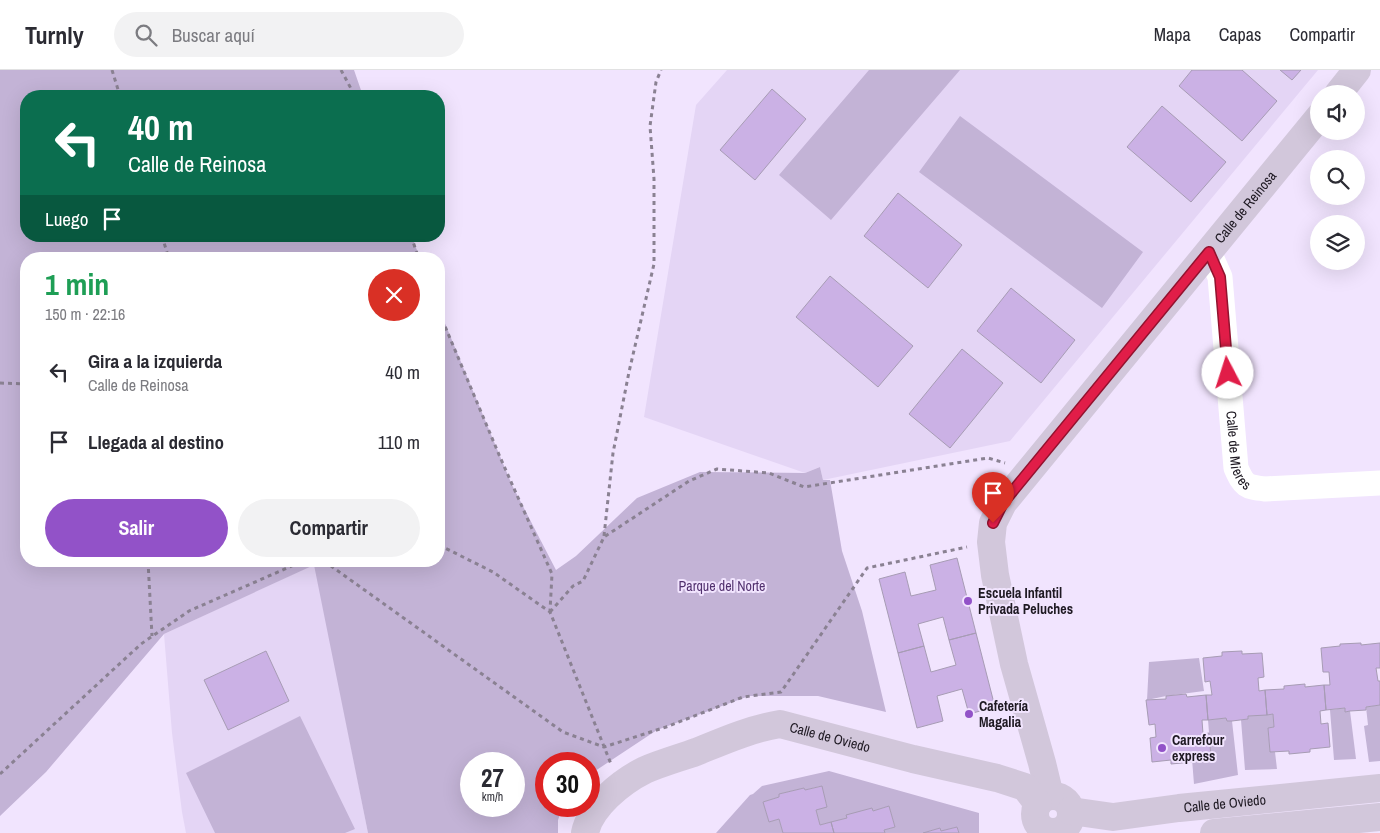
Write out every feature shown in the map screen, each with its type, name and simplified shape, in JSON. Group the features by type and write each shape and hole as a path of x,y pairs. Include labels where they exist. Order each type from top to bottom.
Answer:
{"street":[{"path":"1345,85 1357,70"},
{"name":"Calle de Reinosa","path":"1055,820 1042,762 1014,664 995,575 991,542 993,523 1003,503 1310,128"},
{"name":"Calle de Mieres","path":"1209,252 1220,277 1236,468 1241,480 1248,487 1265,489 1380,483"},
{"name":"Calle de Oviedo","path":"585,833 586,827 600,804 620,786 645,770 743,733 761,727 780,724 913,759 997,778 1025,787 1055,820 1113,817 1179,808 1380,788"},
{"name":"Calle de Oviedo","path":"1214,833 1380,817"}],"path":[{"path":"112,70 118,90"},
{"path":"341,70 352,90"},
{"path":"550,612 573,586 584,581 604,537 613,454 629,372 654,264 654,179 650,126 656,82 661,70"},
{"path":"445,326 552,574 550,612 620,786"},
{"path":"0,383 20,384"},
{"path":"604,537 689,481 718,469 769,473 804,487 988,458 1029,471"},
{"path":"332,567 563,732 604,747 666,727 743,697 782,692 867,568 991,542"},
{"path":"445,548 493,572 550,612"},
{"path":"148,567 152,636"},
{"path":"0,774 152,636 189,611 289,567"}],"shaded area":[{"path":"727,70 1318,70 1010,441 823,480 820,467 805,473 644,417 696,105"},
{"path":"309,567 316,567 368,833 186,833 172,733 164,634"}],"green space":[{"name":"Parque del Norte","path":"0,70 354,70 361,90 20,90 20,242 414,242 418,252 20,252 20,567 310,567 164,634 46,772 0,816"},
{"path":"869,70 960,70 831,220 779,175"},
{"path":"960,116 1143,252 1102,308 919,172"},
{"name":"Parque del Norte","path":"445,323 512,485 556,570 576,556 637,498 700,472 805,473 820,467 823,480 830,480 842,551 862,611 886,712 818,696 749,696 657,730 600,768 600,752 535,752 535,817 559,817 558,833 368,833 314,567 445,567"},
{"path":"1199,658 1204,691 1147,700 1149,662"},
{"path":"1380,705 1380,761 1369,762 1364,726 1368,725 1366,707"},
{"path":"1345,708 1345,712 1350,711 1356,759 1334,760 1330,710"},
{"path":"1273,714 1274,727 1268,728 1270,752 1275,752 1277,769 1245,770 1241,720 1248,719 1248,716"},
{"path":"300,716 355,829 345,833 215,833 186,773"},
{"path":"1226,718 1227,721 1232,721 1238,775 1194,784 1192,759 1211,757 1208,720"},
{"path":"829,771 979,813 979,833 959,833 957,827 941,831 940,828 923,833 885,833 884,830 895,827 889,806 873,811 872,808 847,818 820,825 816,810 827,806 821,786 779,794 779,797 763,802 769,822 779,819 783,833 716,833 750,795 762,786"}],"building":[{"path":"1192,70 1242,70 1277,101 1242,141 1179,86"},
{"path":"1280,70 1301,70 1292,80"},
{"path":"772,89 806,119 755,180 720,150"},
{"path":"1162,106 1226,162 1191,202 1127,147"},
{"path":"898,193 962,245 928,288 864,236"},
{"path":"830,276 913,346 878,387 796,317"},
{"path":"1011,288 1075,340 1041,383 977,331"},
{"path":"962,349 1003,383 950,448 909,414"},
{"path":"957,558 976,633 949,640 943,617 918,624 924,646 898,653 879,579 905,572 911,596 936,590 930,565"},
{"path":"976,633 995,707 969,714 962,689 937,696 943,721 917,728 898,653 924,646 931,672 956,665 949,640"},
{"path":"1361,643 1361,645 1380,643 1380,668 1376,668 1378,681 1380,681 1380,705 1366,707 1366,710 1345,712 1345,708 1326,710 1324,685 1330,685 1329,672 1323,672 1321,648 1340,646 1340,644"},
{"path":"266,651 289,701 228,730 204,680"},
{"path":"1242,651 1242,654 1262,653 1264,677 1258,678 1259,691 1265,690 1267,715 1248,716 1248,719 1232,721 1227,721 1226,718 1208,720 1206,695 1212,695 1210,681 1205,682 1203,658 1222,656 1222,652"},
{"path":"1305,684 1305,687 1324,685 1326,710 1320,711 1321,724 1328,723 1330,747 1310,749 1310,752 1289,754 1289,751 1270,752 1268,728 1274,727 1273,714 1267,715 1265,690 1284,689 1284,686"},
{"path":"1186,694 1187,697 1206,695 1208,720 1202,720 1203,734 1209,733 1211,757 1192,759 1192,762 1171,764 1171,760 1152,762 1150,738 1156,737 1155,724 1149,725 1146,700 1166,699 1166,696"},
{"path":"822,786 827,807 816,810 820,825 831,822 834,833 783,833 779,819 769,822 763,802 779,797 779,794"},
{"path":"889,806 895,827 884,830 885,833 834,833 831,822 847,818 846,815 872,808 873,811"},
{"path":"957,827 959,833 923,833 940,828 941,831"}],"place":[{"name":"Escuela Infantil Privada Peluches","path":"968,601"},
{"name":"Cafetería Magalia","path":"969,714"},
{"name":"Carrefour express","path":"1162,748"}],"route":[{"path":"993,523 1003,503 1209,252 1220,277 1228,373"}]}
